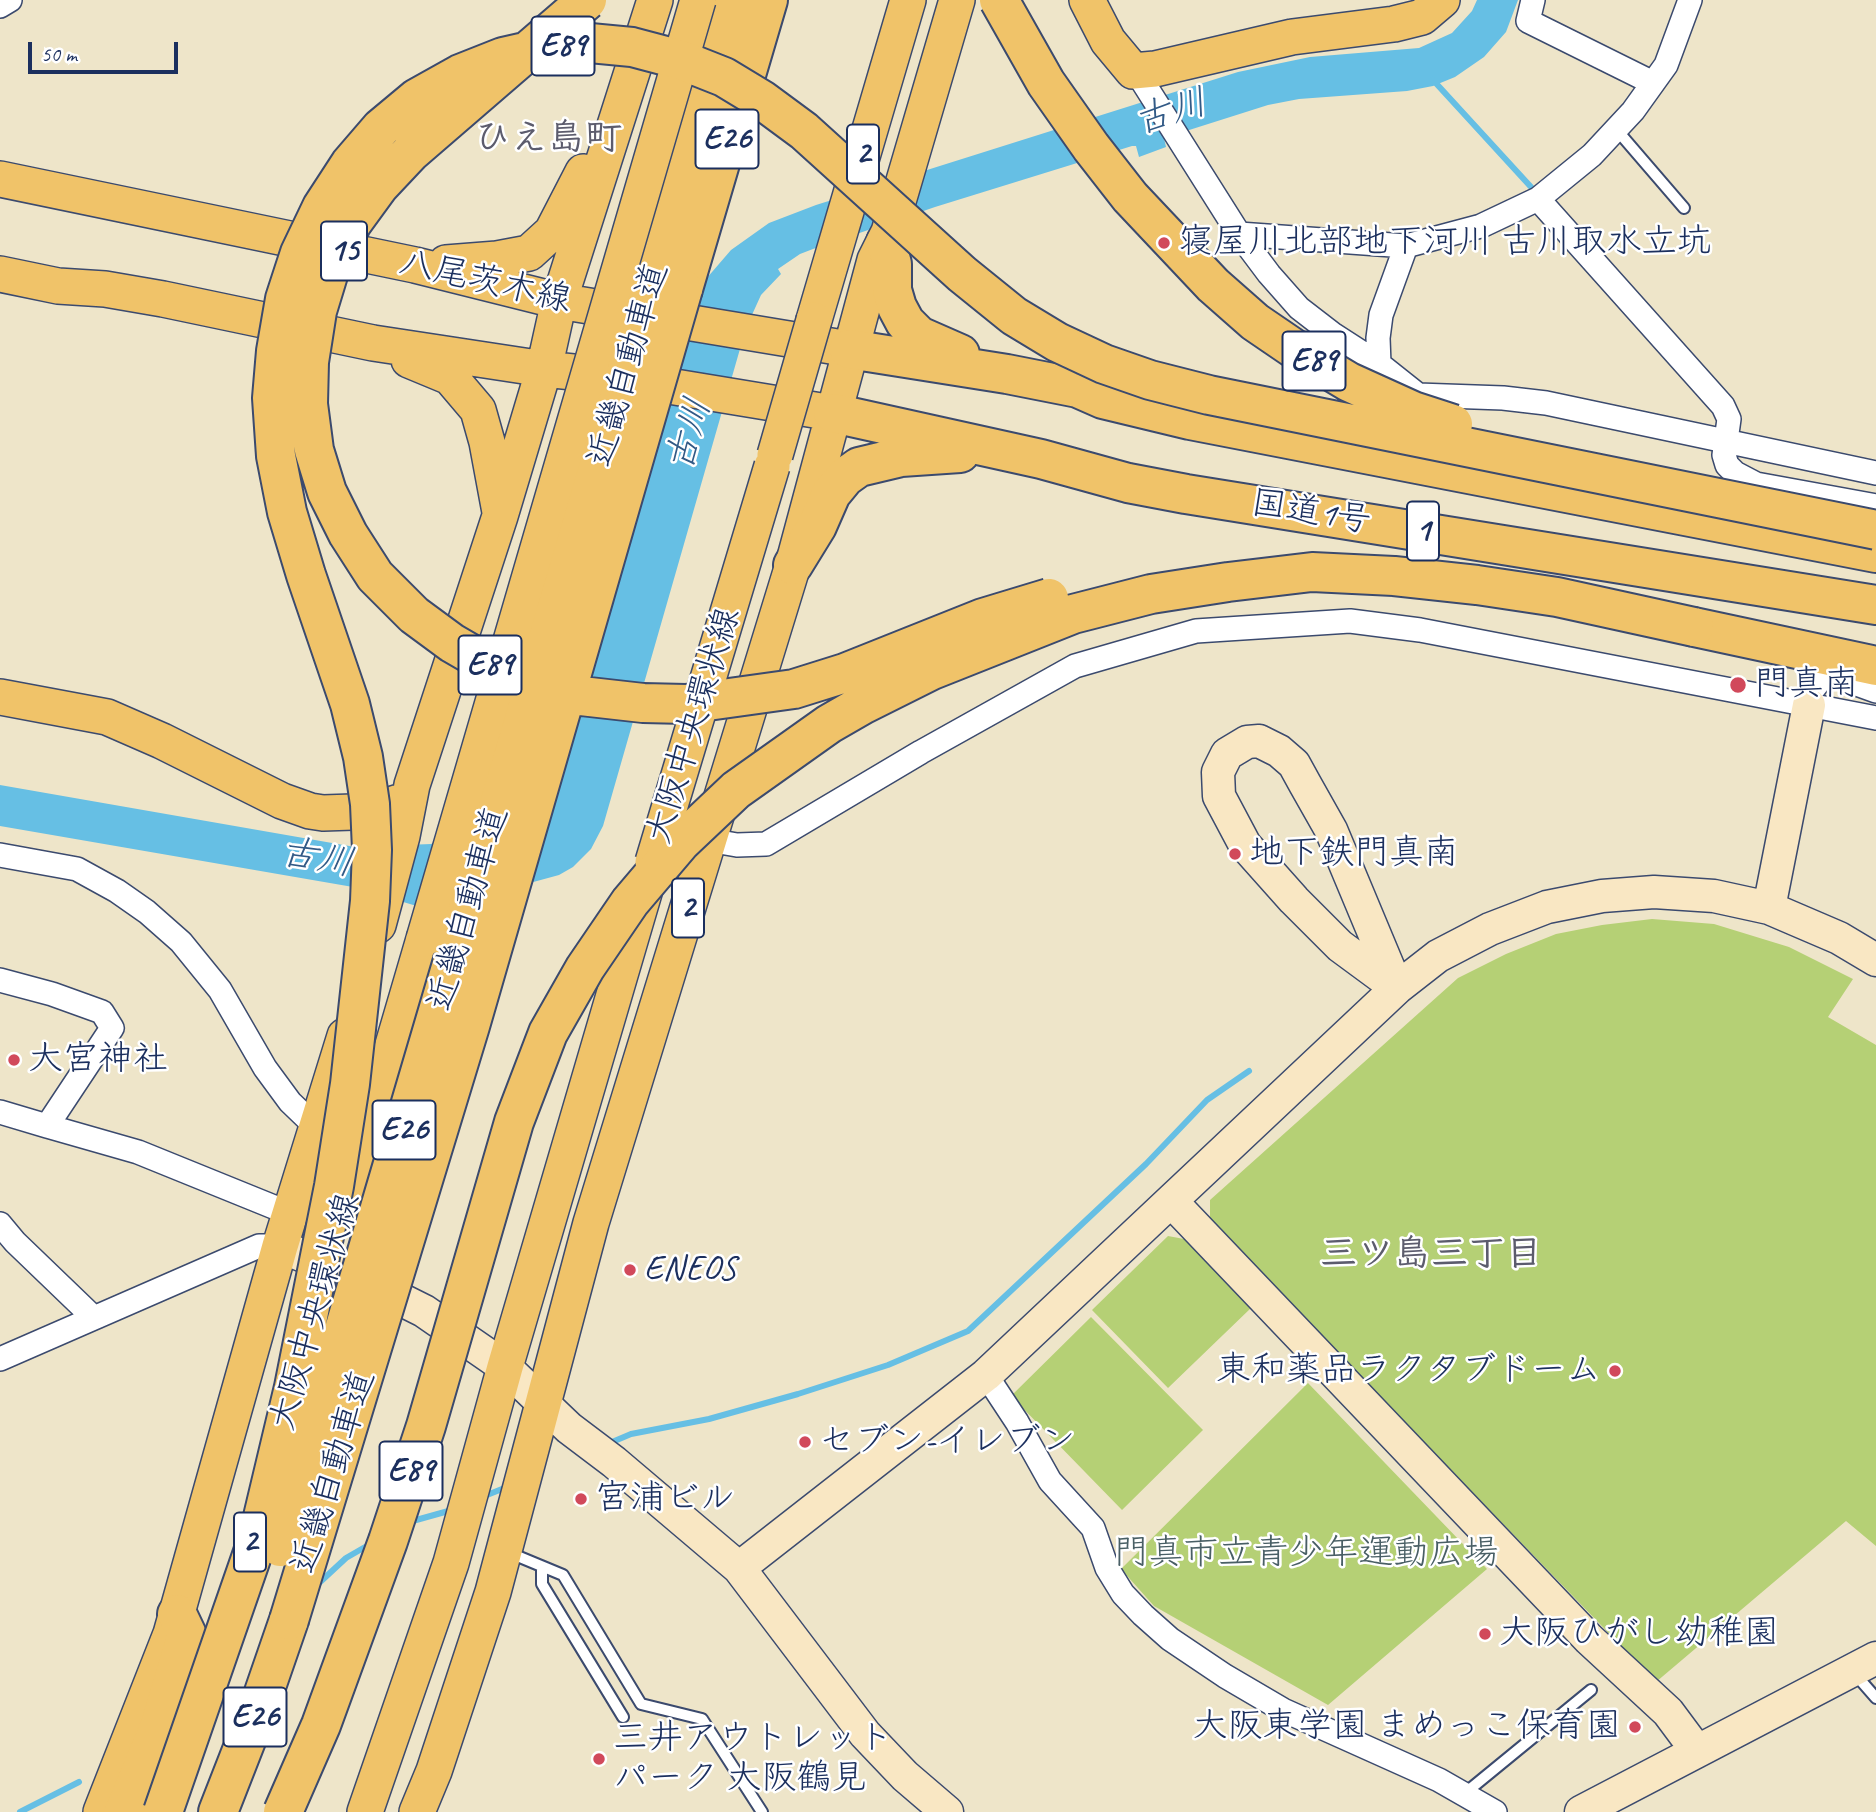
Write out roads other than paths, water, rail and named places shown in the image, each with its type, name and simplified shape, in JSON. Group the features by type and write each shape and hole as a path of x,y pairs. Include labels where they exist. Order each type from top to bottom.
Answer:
{"highway":[{"name":"E89","path":"587,0 443,122 379,186 352,223 331,265 317,311 309,362 308,404 314,450 327,492 348,534 375,576 414,615 490,665 542,685 581,696 614,702 686,704 794,689 845,673 983,618 1044,599 1160,579 1231,573 1312,572 1394,576 1557,597 1876,666"},
{"name":"近畿自動車道","path":"184,1812 231,1696 293,1507 556,618 735,0"},
{"name":"近畿自動車道","path":"218,1812 259,1707 321,1517 470,1026 768,0"},
{"name":"E89","path":"999,0 1046,83 1130,197 1213,285 1255,321 1299,352 1349,382 1413,411 1486,436 1773,509"},
{"name":"E89","path":"163,1812 258,1538 294,1387 334,1186 350,1084 370,901 370,815 363,757 350,704 287,512 276,456 272,398 276,351 292,276 322,207 358,155 382,128 417,98 460,74 503,57 547,47 590,43 632,47 681,60 724,77 762,100 813,139 962,274 1014,316 1045,336 1104,364 1150,380 1209,395 1876,530"},
{"path":"887,237 892,264 892,290 905,322 919,336 1007,374"},
{"name":"国道1号","path":"849,349 1007,374 1077,388 1103,398 1190,419 1876,553"},
{"name":"国道1号","path":"833,413 973,444 1128,483 1186,494 1876,605"},
{"path":"793,565 817,526 831,494 845,477 859,467 901,457 958,455 973,444"},
{"name":"E89","path":"283,1812 321,1725 388,1541 426,1426 514,1122 548,1033 585,968 629,902 656,869 713,810 769,765 862,705 932,670 1061,619 1151,594 1312,572"},
{"path":"1758,586 1876,629"},
{"path":"124,1812 160,1724 187,1635 177,1614"}],"main road":[{"name":"2","path":"100,1812 161,1663 177,1614 286,1230 383,908 412,785 500,516 544,369 559,301 654,0"},
{"name":"大阪中央環状線","path":"155,1812 212,1667 232,1608 272,1461 321,1306 328,1267 698,0"},
{"name":"大阪中央環状線","path":"365,1812 452,1563 505,1367 908,0"},
{"name":"2","path":"417,1812 434,1771 493,1592 591,1223 793,565 849,349 875,260 887,237 957,0"},
{"path":"1087,0 1108,41 1137,75 1292,37 1394,24 1422,16 1442,0"},
{"path":"415,265 497,259 529,253 552,232 588,164 616,126"},
{"name":"八尾茨木線","path":"0,179 415,265 559,301 849,349"},
{"name":"八尾茨木線","path":"0,274 58,286 105,289 163,299 373,343 544,369 603,375 833,413"},
{"path":"373,343 450,377 478,410 487,442 500,516"},
{"path":"0,697 107,717 162,741 282,802 310,811 353,812 383,808 398,802 412,785"},
{"path":"434,1771 442,1710 452,1563"}],"street":[{"path":"0,6 10,0"},
{"path":"1533,0 1528,21 1653,83"},
{"path":"1239,234 1406,246 1481,226 1538,199 1592,155 1616,130 1653,83 1666,65 1690,0"},
{"path":"1137,75 1239,234 1269,274 1299,308 1379,363 1418,395"},
{"path":"1538,199 1723,406 1729,419 1724,441 1727,465 1744,479 1756,484 1876,506"},
{"path":"1379,363 1381,315 1406,246"},
{"path":"1265,434 1326,415 1418,395 1503,398 1546,402 1876,473"},
{"path":"708,840 737,845 766,844 921,752 1075,666 1196,631 1350,621 1420,630 1876,718"},
{"path":"1769,908 1811,692 1822,678 1840,678 1876,691"},
{"path":"1259,741 1279,751 1294,764 1331,830 1397,988 1339,946 1245,845 1219,796 1218,772 1227,754 1247,742 1259,741"},
{"path":"0,855 77,869 117,891 147,912 181,942 220,990 265,1068 290,1102 317,1128"},
{"path":"739,1568 986,1375 1397,988 1438,956 1490,929 1547,907 1602,896 1654,892 1714,896 1769,908 1839,938 1876,960"},
{"path":"0,980 102,1012 112,1028 47,1126"},
{"path":"0,1112 138,1152 286,1230 328,1267 424,1311 505,1367 542,1404 739,1568 865,1734 905,1776 947,1812"},
{"path":"1172,1202 1589,1639 1668,1712 1697,1751"},
{"path":"0,1224 15,1242 94,1318"},
{"path":"0,1359 259,1246 286,1230"},
{"path":"986,1375 1017,1422 1050,1481 1093,1528 1107,1568 1123,1594 1170,1639 1283,1710 1439,1780 1495,1812"},
{"path":"1581,1812 1864,1664"}],"lane":[{"path":"1616,130 1684,208"},
{"path":"504,1550 563,1576 642,1704 702,1719 762,1812"},
{"path":"542,1567 542,1584 623,1717"},
{"path":"1864,1664 1876,1698"},
{"path":"1464,1794 1591,1690"}],"water":[{"name":"古川","path":"1477,0 1518,0 1506,32 1484,57 1455,77 1433,86 1407,91 1299,99 1268,105 1164,138 1166,147 1139,157 1136,146 1132,146 935,207 800,254 778,269 781,274 761,295 746,328 603,826 591,849 573,867 559,875 482,896 420,907 353,887 0,826 0,785 355,847 431,844 550,789 706,279 731,250 769,223 816,205 1238,72 1310,57 1419,48 1452,33 1472,11"}],"waterway":[{"path":"1433,80 1531,187"},
{"path":"605,1445 631,1434 709,1419 798,1394 888,1365 968,1331 1146,1164 1207,1100 1249,1071"},
{"path":"482,1497 507,1487"},
{"path":"409,1522 452,1510"},
{"path":"318,1584 346,1558 372,1543"},
{"path":"20,1812 79,1782"}],"place":[{"name":"寝屋川北部地下河川 古川取水立坑","path":"1164,243"},
{"name":"門真南","path":"1738,685"},
{"name":"地下鉄門真南","path":"1235,854"},
{"name":"大宮神社","path":"14,1060"},
{"name":"ENEOS","path":"630,1270"},
{"name":"東和薬品ラクタブドーム","path":"1615,1371"},
{"name":"セブン-イレブン","path":"805,1442"},
{"name":"宮浦ビル","path":"581,1499"},
{"name":"大阪ひがし幼稚園","path":"1485,1634"},
{"name":"大阪東学園 まめっこ保育園","path":"1635,1727"},
{"name":"三井アウトレット パーク 大阪鶴見","path":"599,1759"}],"district":[{"name":"ひえ島町","path":"548,139"},
{"name":"三ツ島三丁目","path":"1431,1255"}],"park label":[{"name":"門真市立青少年運動広場","path":"1306,1554"}]}
